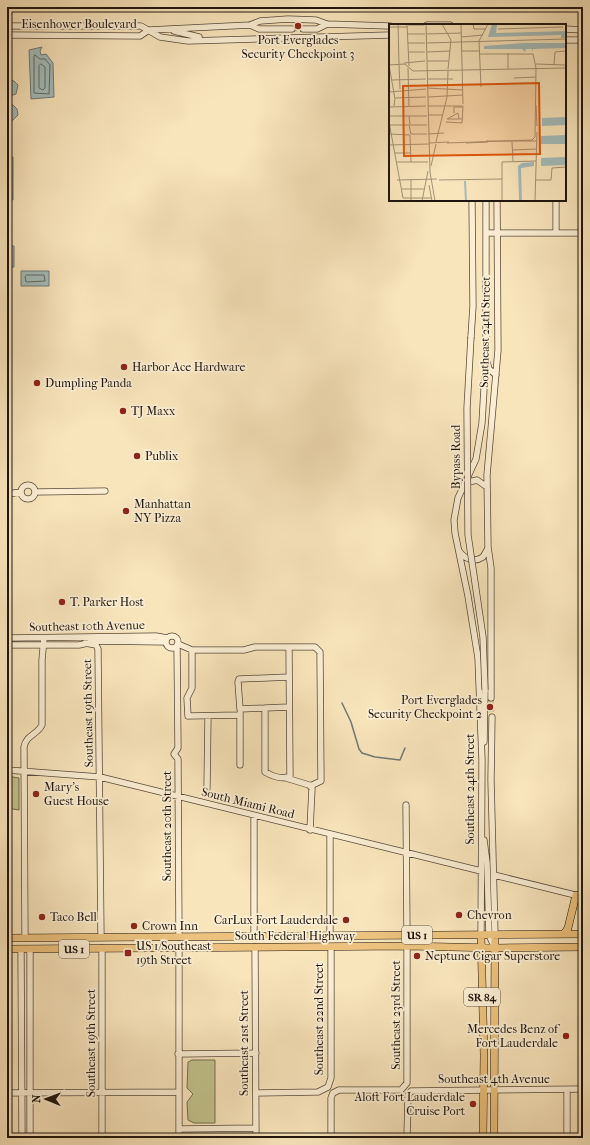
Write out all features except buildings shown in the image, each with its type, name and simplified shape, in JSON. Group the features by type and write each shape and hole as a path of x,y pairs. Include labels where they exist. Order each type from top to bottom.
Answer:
{"main road":[{"path":"564,934 568,928 580,896"},
{"name":"South Federal Highway","path":"7,938 583,934"},
{"name":"SR 84","path":"483,1138 481,948 488,935"},
{"name":"SR 84","path":"488,935 496,948 494,1138"},
{"path":"162,948 172,944 179,936"},
{"path":"318,947 330,936"},
{"path":"331,947 343,936"},
{"path":"179,948 184,941 192,937"},
{"path":"8,950 20,943 25,938"},
{"path":"21,949 39,938"},
{"name":"South Federal Highway","path":"8,950 406,946 481,948 583,947"}],"street":[{"name":"Eisenhower Boulevard","path":"7,26 141,26 149,30 172,30 250,25 260,21 288,20 316,20 327,24 389,26"},
{"name":"Eisenhower Boulevard","path":"303,29 317,29 327,24"},
{"name":"Eisenhower Boulevard","path":"250,25 259,29 292,29"},
{"path":"566,29 583,30"},
{"name":"Eisenhower Boulevard","path":"7,35 140,36 149,30"},
{"path":"149,30 160,37 188,41 389,35"},
{"path":"172,30 188,36 215,40"},
{"path":"566,40 583,40"},
{"name":"Bypass Road","path":"472,201 473,306 467,408 468,535 483,637 485,712 482,760"},
{"name":"Southeast 24th Street","path":"486,201 487,281 485,389 477,454 473,468 464,484 455,509 454,527 478,658 482,760 481,871 488,935"},
{"name":"Southeast 24th Street","path":"491,698 491,568 488,547 487,487 488,451 494,403 498,350 497,201"},
{"path":"556,201 556,233"},
{"path":"486,233 583,234"},
{"path":"487,281 498,282"},
{"path":"486,360 489,369 496,375"},
{"path":"485,389 489,386 491,388 491,398 494,403"},
{"path":"464,484 477,480 487,487"},
{"path":"21,492 24,487 28,485 33,487 35,492"},
{"path":"35,492 105,491"},
{"path":"21,492 23,497 28,499 33,497 35,492"},
{"path":"7,494 21,492"},
{"path":"458,549 466,558 476,560 483,557 488,547"},
{"name":"Southeast 10th Avenue","path":"7,638 156,636 167,640 171,648 177,645 192,650 244,650 255,647 315,647 320,652 321,781 310,786"},
{"name":"Southeast 10th Avenue","path":"7,645 78,645 97,641 167,640 171,636 175,636 178,639 177,645"},
{"path":"7,638 7,645"},
{"path":"25,938 25,741 39,731 42,725 42,660 44,638"},
{"name":"Southeast 19th Street","path":"85,643 94,644 98,649 101,937"},
{"name":"Southeast 20th Street","path":"177,645 178,748 174,754 178,759 179,936"},
{"path":"286,778 290,776 289,648"},
{"path":"192,650 192,688 187,698 188,716 240,715"},
{"path":"240,765 240,679 289,677"},
{"path":"240,709 289,707"},
{"path":"265,708 265,772 279,778 286,778 310,786 312,788 310,830"},
{"name":"Bypass Road","path":"485,712 491,780"},
{"path":"207,788 208,716"},
{"name":"Southeast 24th Street","path":"488,935 494,875 491,780 492,717"},
{"name":"South Miami Road","path":"7,770 100,777 406,854 481,871"},
{"path":"481,808 487,808 492,803"},
{"path":"406,805 407,935"},
{"path":"254,816 254,936"},
{"path":"481,822 487,863 488,935"},
{"path":"330,834 330,936"},
{"path":"494,875 580,896"},
{"name":"Southeast 23rd Street","path":"331,1138 331,1098 333,1093 339,1090 401,1090 407,1083 406,946"},
{"name":"Southeast 21st Street","path":"255,947 256,1138"},
{"name":"Southeast 22nd Street","path":"256,1093 318,1092 325,1090 328,1087 331,1078 331,947"},
{"name":"Southeast 19th Street","path":"102,948 102,1138"},
{"path":"179,948 179,1138"},
{"path":"21,949 22,1138"},
{"path":"30,949 30,1138"},
{"path":"178,1054 256,1053"},
{"name":"Southeast 4th Avenue","path":"407,1138 408,1095 411,1091 583,1089"},
{"path":"567,1090 567,1138"},
{"path":"7,1093 178,1092"},
{"path":"179,1129 256,1128"}],"green space":[{"path":"7,776 19,778 19,810 7,808"},
{"path":"192,1060 215,1060 215,1123 194,1123 188,1120 187,1102 193,1094 187,1088 188,1062"}],"water":[{"path":"42,47 40,51 41,55 46,54 53,63 54,97 31,99 29,50"},
{"path":"7,79 14,81 18,85 16,94 7,97"},
{"path":"7,104 13,105 17,109 18,115 12,121 7,121"},
{"path":"7,157 13,157 13,200 7,200"},
{"path":"7,246 14,246 14,267 7,267"},
{"path":"21,271 49,271 49,286 21,286"}],"waterway":[{"path":"342,703 351,722 359,749 362,753 375,757 400,760 405,748"}],"tunnel":[{"path":"292,29 303,29"},
{"path":"491,698 492,717"}],"place":[{"name":"Port Everglades Security Checkpoint 3","path":"298,26"},
{"name":"Harbor Ace Hardware","path":"124,367"},
{"name":"Dumpling Panda","path":"37,383"},
{"name":"TJ Maxx","path":"123,411"},
{"name":"Publix","path":"137,456"},
{"name":"Manhattan NY Pizza","path":"126,511"},
{"name":"T. Parker Host","path":"62,602"},
{"name":"Port Everglades Security Checkpoint 2","path":"490,707"},
{"name":"Mary's Guest House","path":"36,794"},
{"name":"Chevron","path":"459,915"},
{"name":"Taco Bell","path":"42,917"},
{"name":"CarLux Fort Lauderdale","path":"346,920"},
{"name":"Crown Inn","path":"134,926"},
{"name":"US 1/Southeast 19th Street","path":"128,953"},
{"name":"Neptune Cigar Superstore","path":"417,956"},
{"name":"Mercedes Benz of Fort Lauderdale","path":"566,1036"},
{"name":"Aloft Fort Lauderdale Cruise Port","path":"473,1104"}]}
